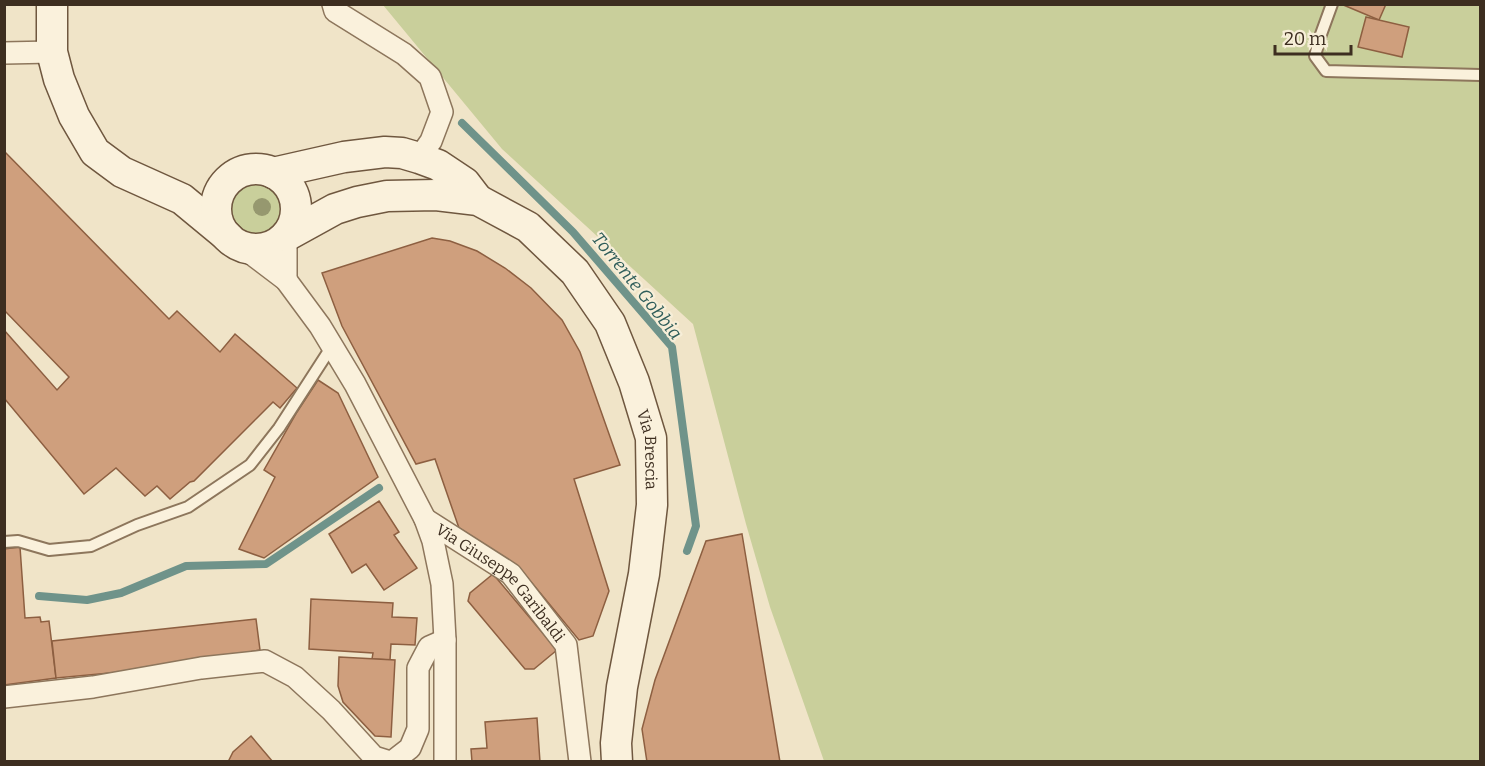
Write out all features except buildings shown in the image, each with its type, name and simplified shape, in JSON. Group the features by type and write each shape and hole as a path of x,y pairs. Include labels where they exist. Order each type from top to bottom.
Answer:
{"main road":[{"path":"52,4 52,52 59,79 74,116 95,152 122,172 182,199 234,242 253,249 265,248 277,243 286,236 294,223 296,208 293,194 285,182 273,173 262,170 240,173 182,199"},
{"name":"Via Brescia","path":"273,173 344,157 385,152 402,153 438,165 465,183 478,200"},
{"name":"Via Brescia","path":"357,202 372,188 386,185 404,173 419,158"},
{"path":"230,179 222,189 217,201 217,214 220,226 234,242"},
{"name":"Via Brescia","path":"286,236 335,209 387,196 436,195 478,200 528,227 575,273 610,323 634,382 651,438 652,505 644,574 622,687 616,742 617,762"}],"street":[{"path":"333,4 335,11 404,54 430,77 442,112 431,141 419,158"},
{"path":"4,53 52,52"},
{"path":"286,236 286,280"},
{"name":"Via Giuseppe Garibaldi","path":"234,242 286,280 320,327 355,384 434,541 442,584 445,640 445,762"},
{"name":"Via Giuseppe Garibaldi","path":"424,519 511,574 566,645 580,762"},
{"path":"4,697 93,687 201,668 265,661 295,677 331,710 374,757 391,762 410,748 418,729 418,668 429,647 445,640"}],"lane":[{"path":"1332,4 1315,56 1326,71 1480,75"},
{"path":"4,542 18,541 49,550 91,546 137,525 188,507 250,465 279,428 332,346"}],"green space":[{"path":"383,5 1480,5 1480,761 824,761 770,607 693,324 502,149"},
{"path":"251,182 261,182 271,186 279,194 283,209 279,224 271,232 261,236 251,236 241,232 233,224 229,214 229,204 233,194 241,186"}],"waterway":[{"name":"Torrente Gobbia","path":"462,123 573,232 672,347 696,526 687,551"},
{"path":"39,596 87,600 121,593 186,566 266,564 379,488"}]}
